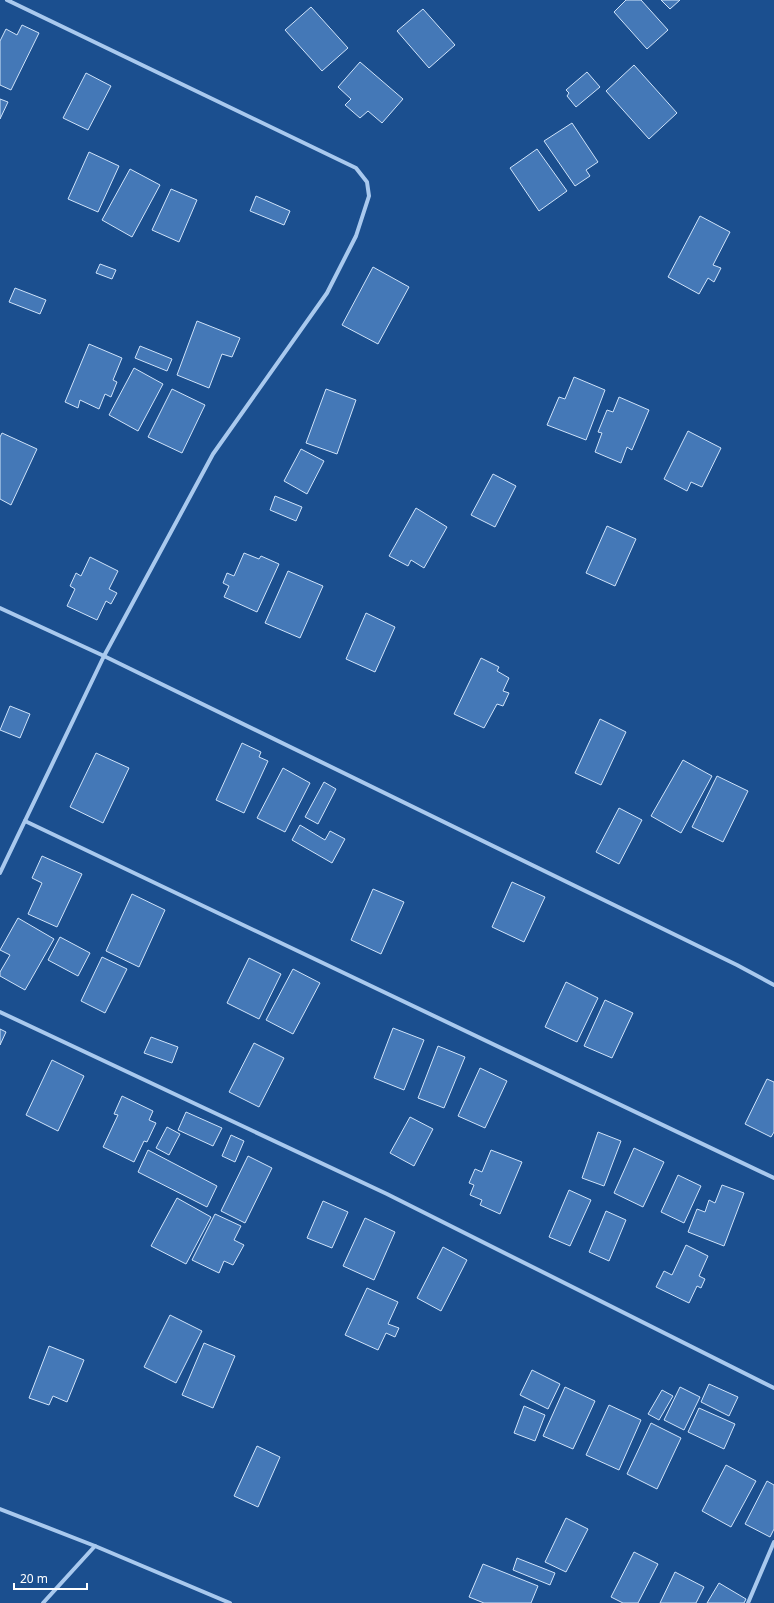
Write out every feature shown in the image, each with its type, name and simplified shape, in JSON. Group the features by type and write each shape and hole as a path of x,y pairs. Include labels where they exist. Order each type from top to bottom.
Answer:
{"street":[{"path":"0,873 104,656 213,454 327,293 356,236 369,196 367,182 356,168 7,0"},
{"path":"0,608 104,656 730,961 774,985"},
{"path":"25,821 774,1178"},
{"path":"0,1012 387,1194 774,1388"},
{"path":"0,1509 95,1546 230,1603"},
{"path":"748,1603 774,1542"},
{"path":"43,1603 95,1546"}],"building":[{"path":"626,0 641,0 668,30 647,49 614,12"},
{"path":"661,0 680,0 670,9"},
{"path":"311,7 348,48 322,71 285,30"},
{"path":"423,9 455,45 429,68 397,31"},
{"path":"22,25 39,33 11,90 0,85 0,41 6,29 17,35"},
{"path":"360,62 403,99 382,123 368,111 360,118 345,105 351,99 338,87"},
{"path":"634,65 677,113 649,139 606,91"},
{"path":"587,72 600,87 576,107 567,96 569,93 566,90"},
{"path":"86,73 111,86 88,130 63,118"},
{"path":"0,99 8,102 0,119"},
{"path":"572,123 598,162 586,170 590,176 575,186 544,141"},
{"path":"537,149 567,191 539,211 510,168"},
{"path":"89,152 119,166 98,212 68,199"},
{"path":"130,169 160,185 132,237 102,220"},
{"path":"171,189 197,200 179,242 152,230"},
{"path":"256,196 290,211 284,225 250,211"},
{"path":"700,216 730,232 713,265 721,268 714,282 708,278 699,294 668,277"},
{"path":"100,264 116,270 112,279 96,273"},
{"path":"373,267 409,287 378,344 342,325"},
{"path":"15,288 46,300 40,314 9,302"},
{"path":"197,321 240,338 232,357 222,354 209,388 177,375"},
{"path":"89,344 122,358 113,380 117,382 111,397 105,394 99,409 80,400 78,408 65,402"},
{"path":"140,346 172,359 167,371 135,358"},
{"path":"134,368 163,384 138,431 109,415"},
{"path":"574,377 605,390 586,440 547,425 559,397 565,399"},
{"path":"172,389 205,405 182,453 148,437"},
{"path":"326,389 356,400 337,454 306,443"},
{"path":"619,397 649,410 632,450 627,447 621,463 595,452 602,433 598,432 607,410 613,412"},
{"path":"688,431 721,448 702,487 691,482 687,491 664,479"},
{"path":"2,433 37,449 11,505 0,499 0,437"},
{"path":"301,449 324,461 307,494 284,481"},
{"path":"493,474 516,486 495,527 471,515"},
{"path":"275,496 302,507 296,521 270,510"},
{"path":"416,508 447,527 424,568 411,560 408,566 389,556"},
{"path":"607,526 636,539 615,586 586,573"},
{"path":"244,553 259,559 261,556 279,564 257,612 224,597 229,586 223,583 227,573 234,576"},
{"path":"90,557 118,571 109,589 117,593 111,604 106,601 97,620 67,606 75,589 70,586 76,573 81,576"},
{"path":"288,571 323,586 300,638 265,623"},
{"path":"366,613 395,627 375,672 346,659"},
{"path":"481,658 499,667 497,671 509,678 503,691 509,693 503,706 497,704 484,728 454,714"},
{"path":"10,706 30,714 20,738 0,730"},
{"path":"600,719 626,732 601,785 575,773"},
{"path":"242,743 261,752 259,757 268,761 244,813 216,800"},
{"path":"96,753 129,768 103,823 70,807"},
{"path":"683,760 712,776 681,833 651,816"},
{"path":"283,768 310,783 285,832 257,818"},
{"path":"717,776 748,791 723,842 692,827"},
{"path":"324,782 336,789 318,824 305,817"},
{"path":"619,808 642,820 619,864 596,852"},
{"path":"300,825 325,840 330,831 345,839 332,863 292,840"},
{"path":"42,856 82,874 57,927 28,914 42,883 32,878"},
{"path":"512,882 545,897 524,942 492,927"},
{"path":"373,889 404,902 381,954 351,940"},
{"path":"132,894 165,910 139,967 106,951"},
{"path":"18,918 54,939 25,990 0,976 0,972 10,955 0,950"},
{"path":"60,937 90,953 78,976 48,960"},
{"path":"102,957 127,969 105,1013 81,1001"},
{"path":"249,958 281,974 259,1019 227,1003"},
{"path":"293,969 320,983 293,1034 266,1020"},
{"path":"566,982 598,998 577,1042 545,1027"},
{"path":"605,1000 633,1013 612,1058 584,1046"},
{"path":"393,1028 424,1040 404,1090 374,1078"},
{"path":"0,1029 6,1032 0,1045"},
{"path":"151,1037 178,1047 172,1063 144,1053"},
{"path":"254,1043 284,1058 259,1107 229,1092"},
{"path":"438,1046 465,1057 444,1108 418,1098"},
{"path":"52,1060 84,1076 58,1131 26,1115"},
{"path":"480,1068 507,1081 485,1128 458,1116"},
{"path":"767,1079 774,1082 774,1132 771,1137 745,1124"},
{"path":"122,1096 153,1111 149,1120 156,1123 147,1142 144,1141 134,1162 103,1147 118,1115 114,1114"},
{"path":"186,1112 222,1128 213,1146 178,1130"},
{"path":"410,1117 433,1129 414,1166 390,1153"},
{"path":"167,1127 180,1134 169,1155 156,1148"},
{"path":"598,1132 621,1141 604,1186 582,1178"},
{"path":"231,1135 244,1141 235,1162 222,1156"},
{"path":"634,1148 664,1162 643,1207 614,1193"},
{"path":"148,1150 217,1186 207,1207 138,1172"},
{"path":"491,1150 522,1162 500,1214 480,1205 482,1200 470,1195 474,1185 469,1183 475,1169 482,1172"},
{"path":"248,1156 272,1168 245,1223 221,1211"},
{"path":"678,1175 701,1186 684,1223 661,1212"},
{"path":"722,1185 744,1193 724,1246 688,1232 697,1209 705,1212 709,1200 715,1203"},
{"path":"569,1190 591,1200 570,1246 549,1237"},
{"path":"177,1198 211,1217 186,1264 151,1246"},
{"path":"323,1201 348,1212 332,1248 307,1238"},
{"path":"606,1211 626,1220 609,1261 589,1252"},
{"path":"215,1214 241,1226 234,1240 244,1245 233,1265 224,1261 219,1273 192,1260"},
{"path":"365,1218 395,1232 374,1280 343,1266"},
{"path":"686,1245 708,1256 699,1276 705,1279 701,1288 697,1286 689,1303 656,1287 664,1271 672,1275"},
{"path":"443,1247 467,1260 441,1311 417,1298"},
{"path":"367,1288 398,1302 388,1324 399,1328 395,1337 386,1333 378,1350 345,1335"},
{"path":"170,1315 202,1331 176,1383 144,1367"},
{"path":"204,1343 235,1356 213,1408 182,1395"},
{"path":"49,1346 84,1360 67,1402 53,1396 49,1405 29,1398"},
{"path":"532,1370 560,1384 548,1409 520,1395"},
{"path":"709,1384 738,1397 729,1416 701,1402"},
{"path":"565,1387 595,1401 573,1449 543,1436"},
{"path":"680,1387 700,1397 684,1430 664,1420"},
{"path":"662,1390 673,1396 659,1420 648,1414"},
{"path":"609,1405 641,1420 619,1470 586,1455"},
{"path":"524,1406 545,1415 535,1441 514,1433"},
{"path":"699,1408 735,1424 724,1449 688,1432"},
{"path":"651,1423 681,1438 657,1489 627,1474"},
{"path":"257,1446 280,1457 258,1507 234,1496"},
{"path":"726,1465 756,1481 731,1527 702,1511"},
{"path":"767,1481 774,1485 774,1529 770,1537 745,1524"},
{"path":"566,1518 588,1529 566,1572 545,1562"},
{"path":"634,1552 658,1564 638,1603 623,1603 611,1597"},
{"path":"517,1558 555,1573 550,1585 513,1570"},
{"path":"483,1564 538,1586 531,1603 484,1603 469,1597"},
{"path":"675,1572 704,1587 696,1603 660,1603"},
{"path":"719,1583 746,1599 744,1603 707,1603"}]}
